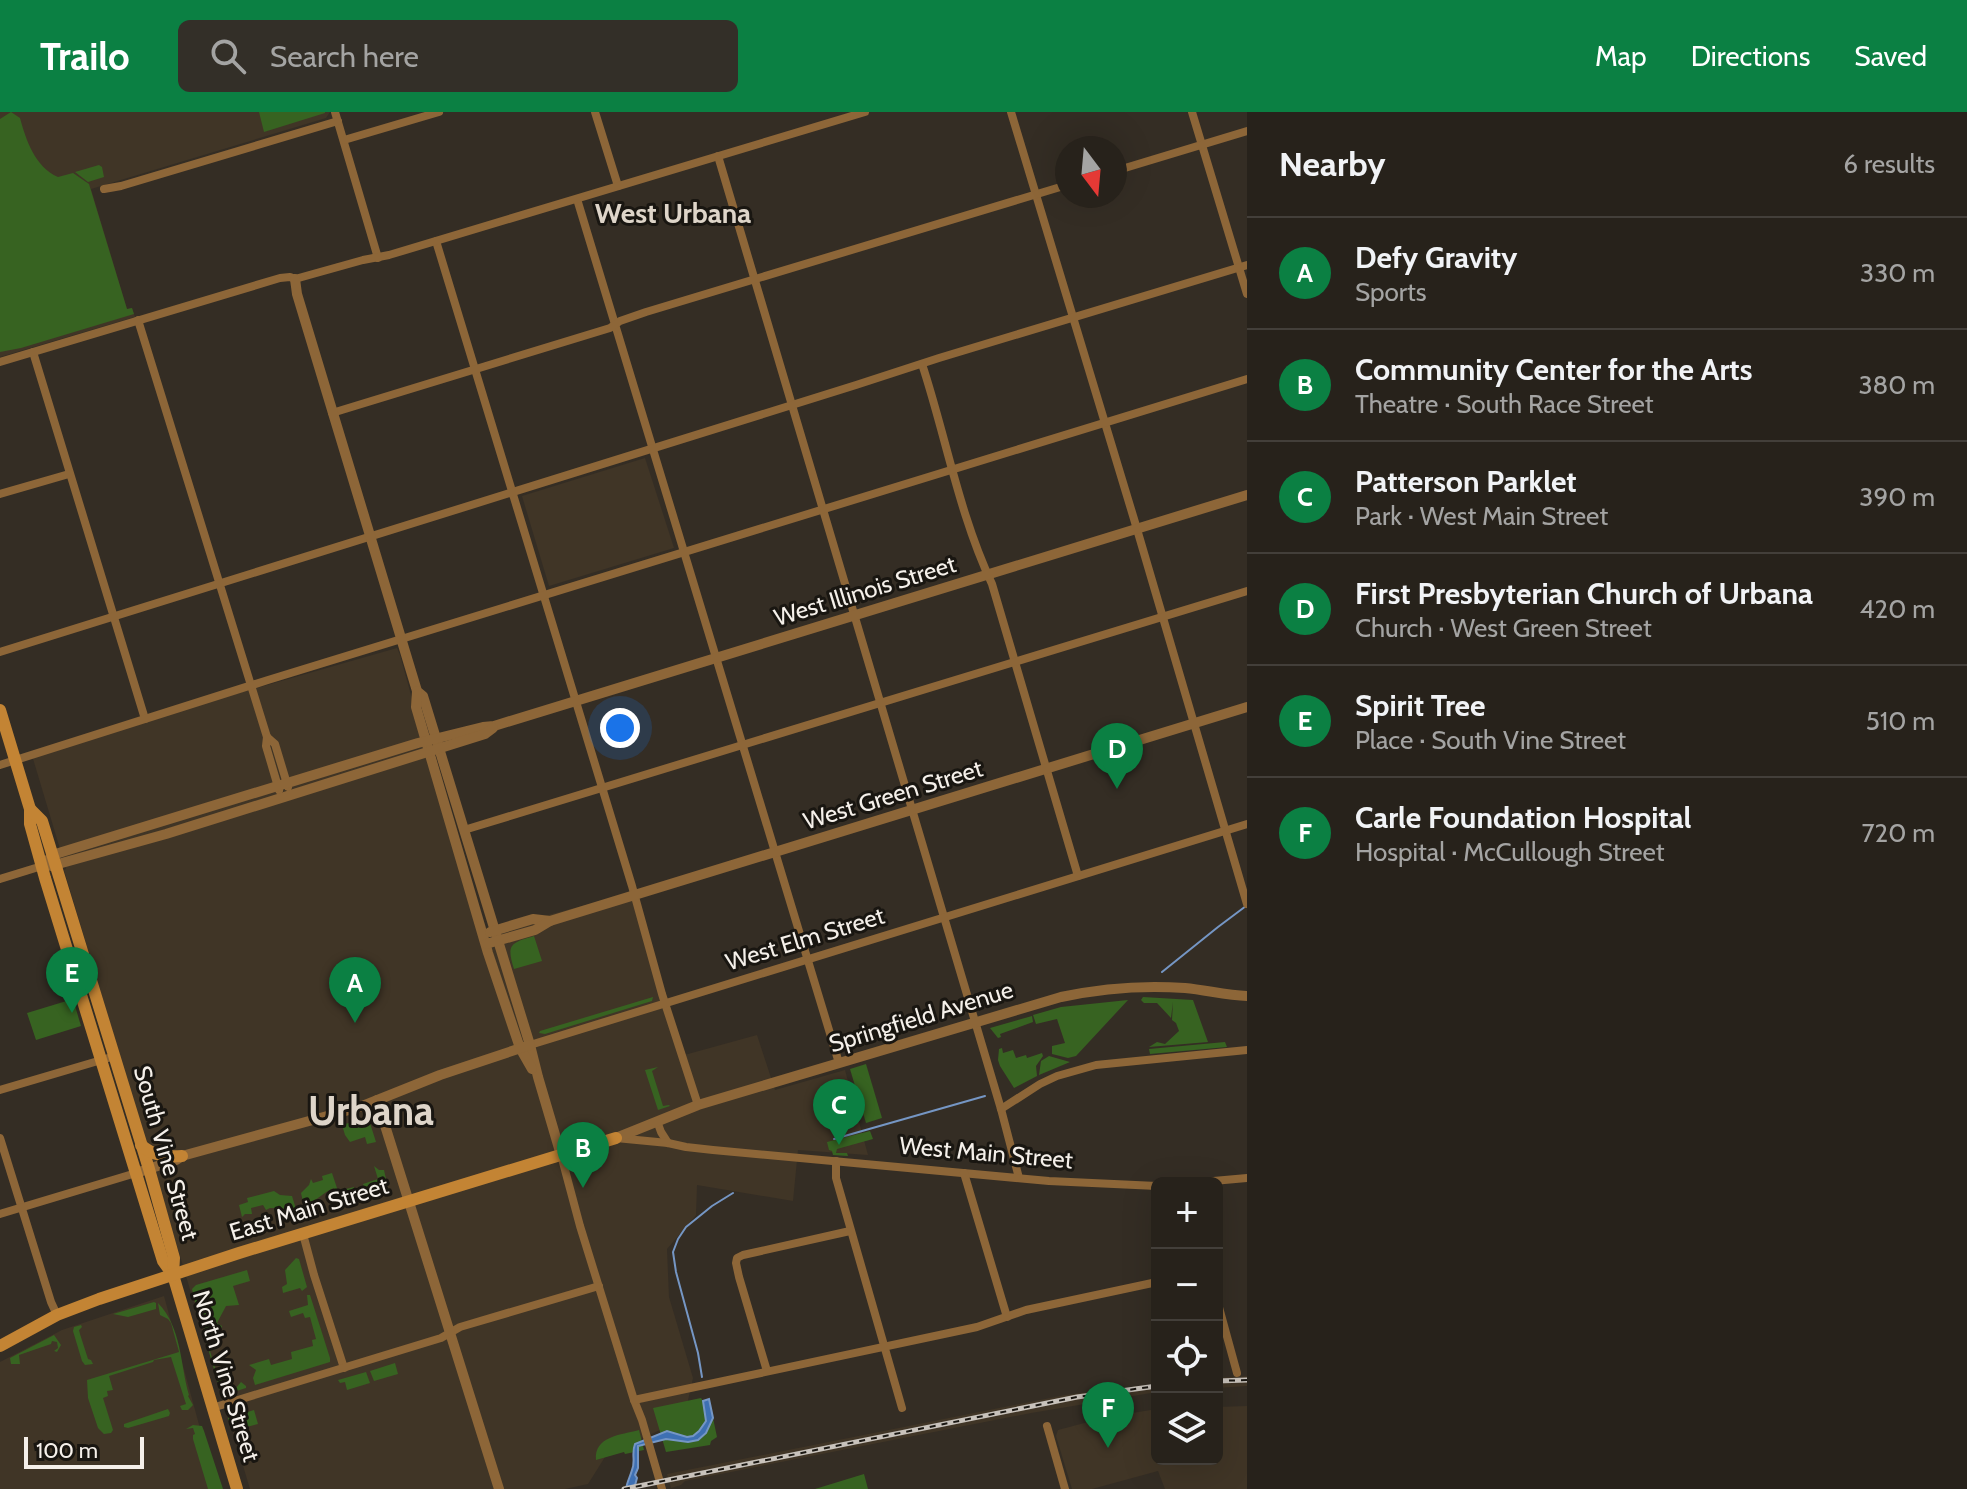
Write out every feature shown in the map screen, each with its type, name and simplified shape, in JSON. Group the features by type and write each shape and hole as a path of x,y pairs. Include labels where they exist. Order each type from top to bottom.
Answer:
{"main road":[{"name":"South Vine Street","path":"0,710 30,809 30,824 42,866 66,923 142,1171 174,1258 173,1275"},
{"name":"South Vine Street","path":"30,809 42,821 54,860 66,923"},
{"name":"South Vine Street","path":"108,1058 141,1145 142,1171"},
{"name":"West Main Street","path":"408,1201 616,1138"},
{"path":"141,1145 156,1154 182,1156"},
{"name":"East Main Street","path":"0,1346 57,1315 408,1201"},
{"name":"North Vine Street","path":"173,1275 237,1489"}],"street":[{"path":"344,140 439,112"},
{"path":"595,112 618,186"},
{"path":"0,362 280,278 295,279 378,258 848,114 865,112"},
{"path":"1011,112 1246,902"},
{"path":"1192,112 1243,266 1247,294"},
{"path":"104,189 336,116 378,258"},
{"path":"1127,167 1247,131"},
{"path":"718,156 1019,1178"},
{"path":"332,413 610,328 646,312 1055,189"},
{"path":"577,199 839,1063"},
{"path":"436,241 698,1105"},
{"path":"0,652 1243,266"},
{"path":"295,279 400,640 417,691 423,696 484,939 538,1077 580,1226 662,1489"},
{"path":"138,320 267,737 275,744 286,797"},
{"path":"33,352 145,719"},
{"path":"922,364 952,470 992,584 1078,876"},
{"path":"0,765 1247,379"},
{"path":"0,494 69,474"},
{"name":"West Illinois Street","path":"98,847 282,785 485,734 494,726 1247,495"},
{"path":"464,830 1247,591"},
{"name":"West Green Street","path":"484,939 533,919 550,921 1247,707"},
{"path":"433,745 464,830 525,1046"},
{"name":"West Illinois Street","path":"98,847 156,837 286,797 433,745"},
{"name":"West Elm Street","path":"142,1171 182,1156 360,1107 525,1046 1247,824"},
{"path":"0,879 98,847"},
{"name":"Springfield Avenue","path":"616,1138 698,1105 1061,997 1116,987 1189,989 1247,996"},
{"path":"1001,1109 1040,1084 1096,1065 1247,1050"},
{"path":"0,1090 108,1058"},
{"path":"377,1100 499,1489"},
{"path":"657,1121 668,1143"},
{"path":"0,1138 57,1315"},
{"name":"West Main Street","path":"616,1138 1049,1181 1151,1186"},
{"path":"836,1161 835,1174 850,1231 902,1408"},
{"path":"0,1214 142,1171"},
{"path":"964,1173 1007,1317"},
{"path":"1223,1180 1247,1178"},
{"path":"767,1371 739,1277 737,1258 850,1231"},
{"path":"303,1234 344,1368"},
{"path":"634,1400 977,1327 1026,1310 1151,1283"},
{"path":"212,1408 441,1338 460,1327 599,1286"},
{"path":"1223,1321 1237,1373"},
{"path":"1047,1426 1065,1489"}],"shaded area":[{"path":"0,112 330,112 326,118 91,189 127,309 132,308 135,317 0,357"},
{"path":"645,458 674,548 549,586 522,496"},
{"path":"397,648 463,876 488,931 619,896 634,896 682,1055 757,1035 775,1090 845,1070 868,1155 798,1150 793,1201 697,1185 696,1215 667,1249 669,1297 693,1378 684,1418 605,1457 588,1484 565,1489 250,1489 31,752"},
{"path":"164,1296 201,1432 222,1489 0,1489 0,1362 62,1330"},
{"path":"1247,1376 1247,1386 1223,1388 1223,1378"},
{"path":"1151,1385 1151,1393 1031,1413 685,1481 671,1488 667,1474 1065,1395"},
{"path":"1247,1406 1247,1489 1165,1489 1158,1471 1092,1489 1072,1489 1056,1436 1058,1430 1151,1410 1151,1465 1223,1465 1223,1407"}],"green space":[{"path":"11,112 20,118 29,144 43,167 58,177 73,173 89,184 127,309 132,308 134,314 0,352 0,119"},
{"path":"259,112 325,112 325,113 264,132"},
{"path":"99,165 104,177 88,182 75,172"},
{"path":"534,936 542,961 514,969 512,946"},
{"path":"653,997 652,1001 545,1034 539,1033 540,1031"},
{"path":"1143,997 1193,1000 1208,1042 1149,1047 1157,1042 1165,1044 1179,1031 1172,1020 1173,1002 1171,1018 1157,1003 1144,1003 1141,1000"},
{"path":"73,999 81,1026 36,1040 27,1013"},
{"path":"1128,1000 1076,1056 1068,1058 1052,1054 1052,1046 1065,1043 1057,1019 1036,1024 1033,1015 1061,1007"},
{"path":"1032,1016 1033,1022 1000,1034 998,1038 990,1028"},
{"path":"1225,1042 1227,1047 1150,1054 1149,1049"},
{"path":"1002,1048 1003,1053 1013,1050 1016,1058 1042,1053 1036,1066 1037,1076 1014,1088 998,1060 999,1049"},
{"path":"1049,1056 1070,1062 1039,1075 1041,1061"},
{"path":"866,1064 882,1118 866,1123 850,1069"},
{"path":"658,1067 652,1071 663,1106 670,1106 658,1110 645,1070"},
{"path":"361,1119 370,1123 376,1142 367,1144 365,1137 350,1142 345,1135 342,1125"},
{"path":"870,1131 873,1139 837,1149 836,1153 847,1153 848,1156 833,1155 829,1150 827,1142"},
{"path":"374,1166 384,1170 386,1179 377,1195 365,1192 363,1184 378,1179"},
{"path":"332,1173 338,1191 354,1187 356,1195 348,1205 340,1207 334,1188 304,1206 301,1193 311,1179 313,1183"},
{"path":"274,1191 292,1196 296,1209 266,1210 263,1205 251,1208 252,1214 242,1217 239,1205 248,1202 247,1198"},
{"path":"296,1258 299,1259 307,1287 302,1291 300,1288 283,1293 282,1287 287,1284 285,1270"},
{"path":"247,1270 250,1281 233,1286 239,1305 226,1306 217,1323 222,1326 216,1347 210,1351 216,1371 224,1371 221,1380 236,1388 241,1382 246,1386 224,1395 220,1390 203,1331 207,1322 197,1311 192,1289 196,1285"},
{"path":"307,1295 310,1295 330,1362 255,1385 253,1378 256,1370 249,1365 269,1359 271,1365 292,1359 291,1352 313,1346 312,1340 316,1339 310,1317 305,1318 303,1313 291,1317 289,1311 308,1305"},
{"path":"154,1302 156,1309 128,1317 113,1314"},
{"path":"158,1303 166,1313 172,1324 176,1335 188,1396 193,1405 188,1410 182,1410 180,1406 186,1404 171,1357 154,1360 109,1376 113,1390 107,1391 108,1396 103,1398 113,1430 104,1434 98,1428 88,1398 87,1380 179,1352 171,1323 160,1315"},
{"path":"81,1325 80,1334 88,1359 93,1364 85,1365 82,1361 73,1331 74,1327"},
{"path":"54,1335 61,1345 57,1352 54,1351 58,1348 57,1342 52,1341 19,1355 20,1364 11,1364 10,1358"},
{"path":"395,1363 398,1374 374,1381 370,1371"},
{"path":"366,1372 370,1383 347,1390 345,1382 338,1380"},
{"path":"701,1398 703,1401 709,1399 717,1437 710,1445 666,1452 653,1408"},
{"path":"168,1409 169,1416 124,1427 124,1424"},
{"path":"254,1410 258,1424 232,1431 228,1418"},
{"path":"193,1425 202,1426 223,1489 208,1489 193,1439 193,1428 186,1429"},
{"path":"639,1430 644,1450 596,1460 599,1446 604,1441"},
{"path":"864,1474 868,1489 815,1489"}],"water":[{"path":"709,1399 713,1418 706,1433 698,1440 688,1442 666,1439 638,1446 634,1489 626,1489 633,1467 635,1444 667,1431 693,1436 706,1421 703,1401"}],"waterway":[{"path":"1162,972 1246,906"},
{"path":"834,1139 985,1096"},
{"path":"702,1377 673,1252 686,1227 733,1193"}],"railway":[{"path":"1223,1381 1247,1380"},
{"path":"624,1489 1077,1397 1151,1387"}],"place":[{"name":"First Presbyterian Church of Urbana","path":"1117,789"},
{"name":"Spirit Tree","path":"72,1013"},
{"name":"Defy Gravity","path":"355,1023"},
{"name":"Patterson Parklet","path":"839,1145"},
{"name":"Community Center for the Arts","path":"583,1188"},
{"name":"Carle Foundation Hospital","path":"1108,1448"}],"district":[{"name":"West Urbana","path":"673,213"},
{"name":"Urbana","path":"371,1111"}]}
